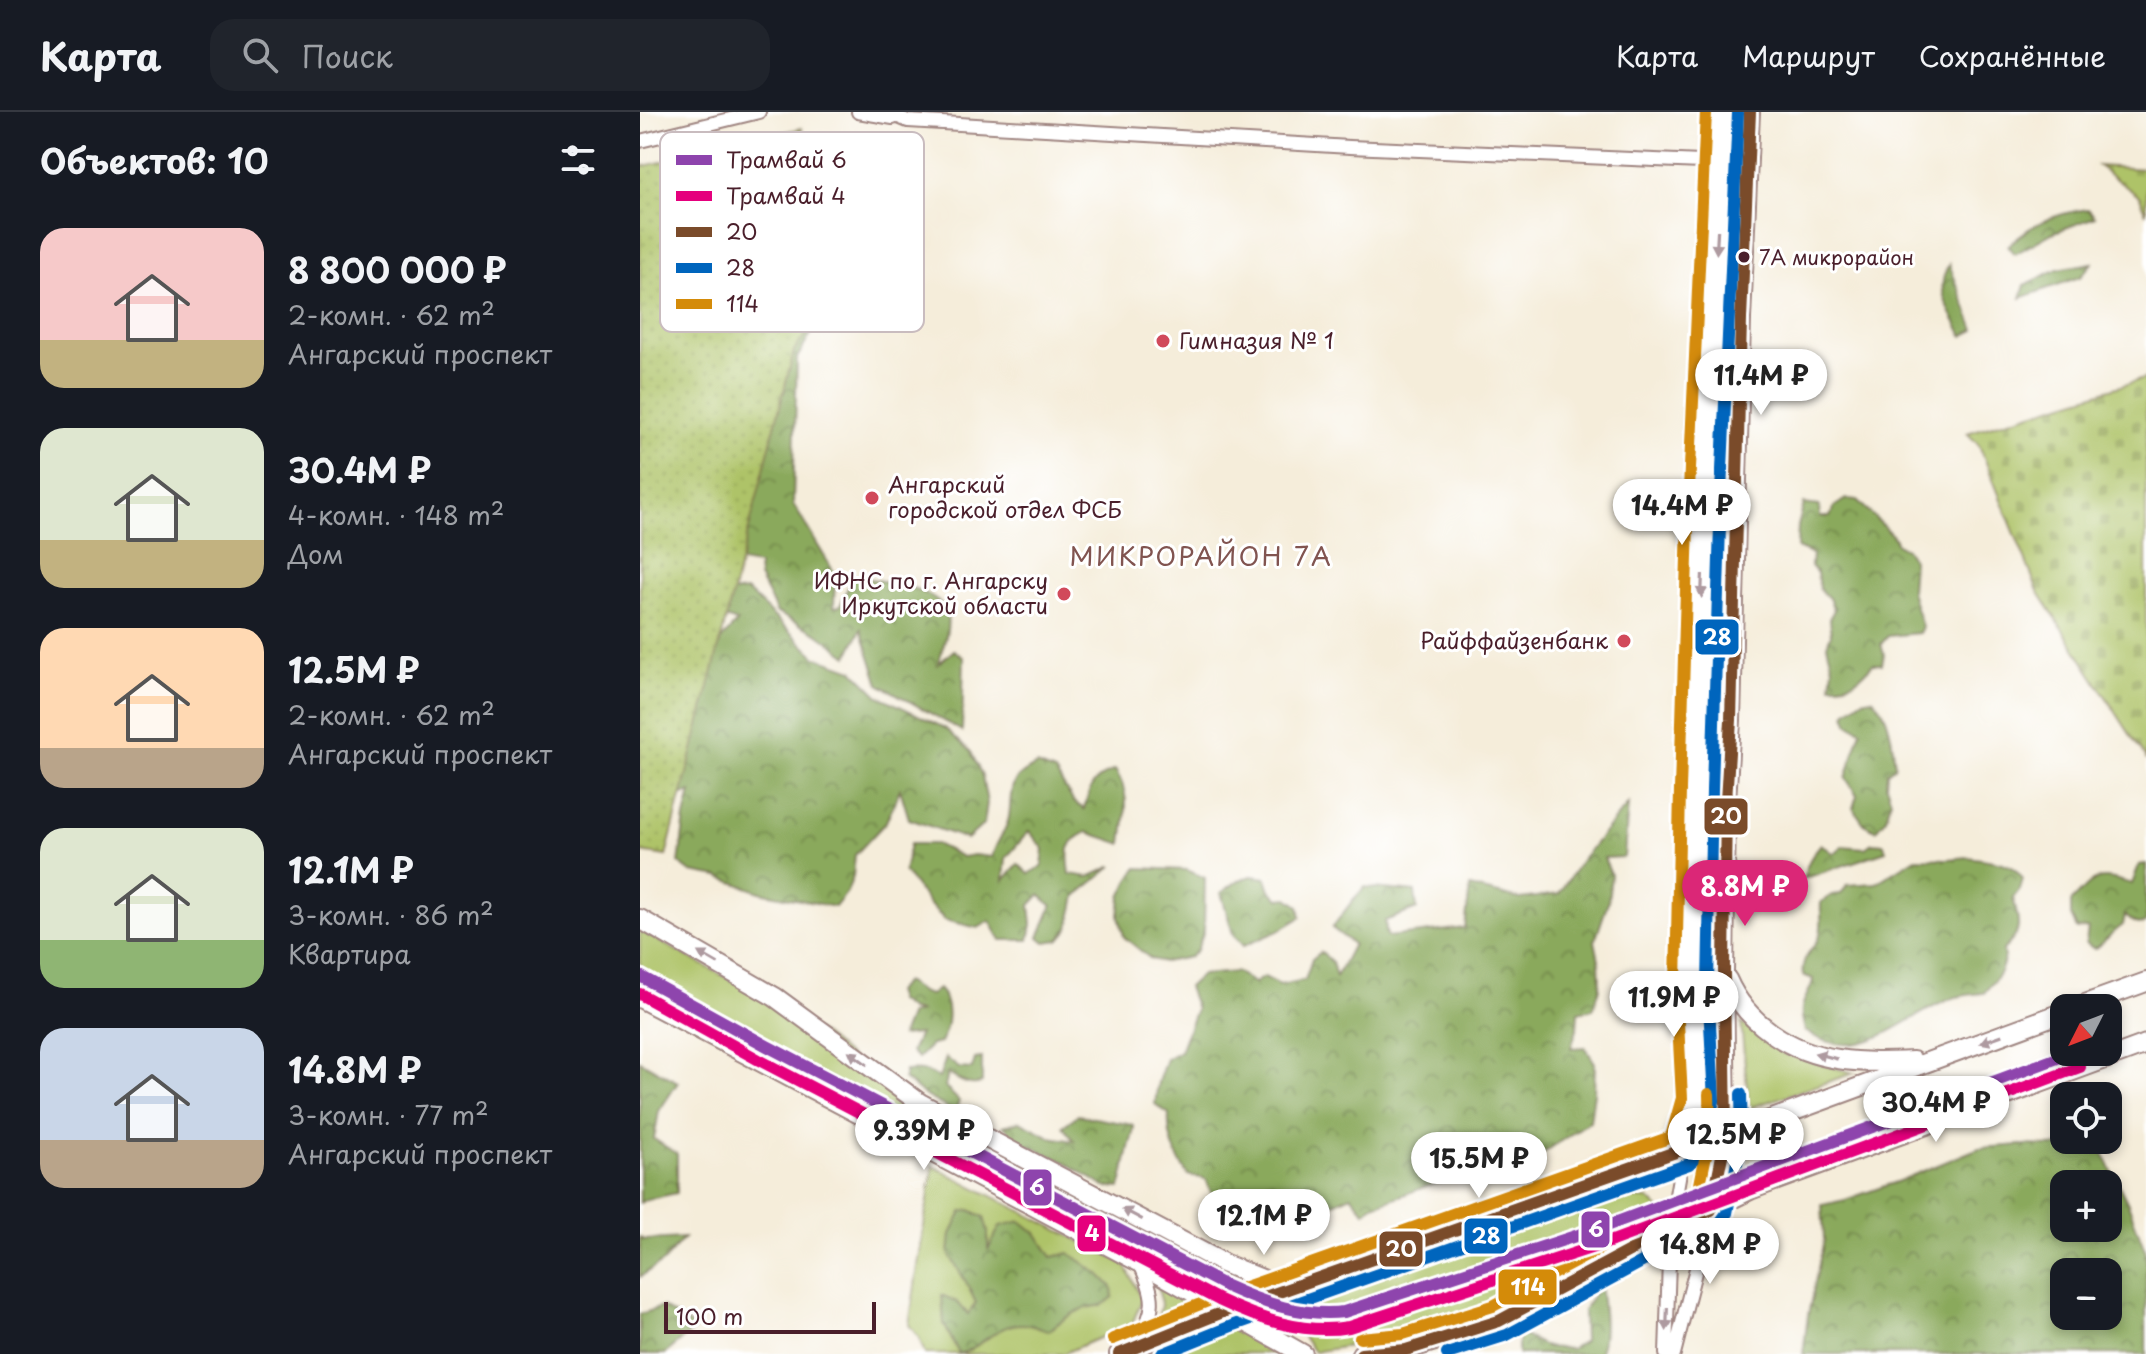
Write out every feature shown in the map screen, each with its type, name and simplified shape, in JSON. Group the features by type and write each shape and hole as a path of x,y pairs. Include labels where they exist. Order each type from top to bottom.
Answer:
{"main road":[{"path":"1684,1149 1698,1100 1692,985 1693,932 1704,507 1722,112"},
{"path":"1726,1136 1726,801 1750,112"},
{"path":"640,919 775,997 920,1103 1225,1264 1287,1289"},
{"path":"1693,932 1724,935"},
{"path":"1724,972 1733,992 1751,1017 1773,1034 1800,1048 1848,1061 1931,1060"},
{"path":"2113,994 2146,982"},
{"path":"640,998 1139,1262 1303,1354"},
{"path":"1127,1351 1228,1310 1726,1136 2050,1017"},
{"path":"1361,1354 1406,1350 1499,1321 1670,1229 1750,1190 2146,1044"}],"street":[{"path":"677,132 759,112"},
{"path":"858,112 908,121 1350,147 1748,164"},
{"path":"886,112 908,121"},
{"path":"640,141 660,136"},
{"path":"1674,1354 1711,1210 1726,1136"},
{"path":"1666,1354 1670,1229 1684,1149"},
{"path":"1127,1351 1153,1306 1151,1287 1139,1262"}],"green space":[{"path":"660,162 660,332 808,332 794,351 666,856 640,852 640,167"},
{"path":"2098,166 2146,169 2146,214 2140,197"},
{"path":"640,168 660,178 660,290"},
{"path":"1729,189 1734,189 1715,925 1701,924"},
{"path":"2088,209 2095,217 2052,233 2015,254 2008,246 2045,221"},
{"path":"2092,263 2080,277 2021,298 2025,285 2058,269"},
{"path":"1949,264 1975,330 1963,336 1943,292 1944,274"},
{"path":"667,332 812,332 797,358 793,504 835,574 834,607 840,606 853,576 908,587 943,605 948,621 947,633 938,664 954,650 964,658 962,731 879,684 861,629 848,656 817,633 777,613 759,577 758,565 735,561 710,595 747,591 816,657 853,670 879,696 945,728 971,752 982,776 987,803 984,824 967,839 909,819 900,789 886,822 855,855 853,876 847,892 835,907 760,892 719,877 691,872 679,863 691,792 667,801 698,666 737,622 713,614"},
{"path":"2146,378 2146,759 2038,591 1979,445 1967,433"},
{"path":"1847,499 1857,500 1913,560 1911,591 1922,627 1919,633 1888,636 1881,644 1884,655 1882,664 1873,664 1851,683 1831,685 1833,668 1827,645 1831,634 1829,619 1834,610 1829,598 1819,589 1817,573 1811,566 1812,554 1797,548 1798,526 1804,504 1819,506 1820,517 1830,517 1834,507"},
{"path":"1872,698 1887,720 1895,766 1887,772 1886,785 1891,800 1886,818 1876,830 1865,825 1853,808 1857,795 1846,778 1861,730 1848,723 1846,712 1862,700"},
{"path":"1037,765 1055,772 1074,802 1084,809 1093,784 1115,770 1125,797 1122,844 1087,832 1071,844 1068,854 1070,874 1089,877 1113,866 1076,896 1069,928 1059,940 1045,942 1039,937 1052,906 1040,895 1030,905 1032,924 1029,940 1001,940 990,921 978,928 945,920 904,871 910,844 936,844 962,857 992,857 1008,821 1015,781","holes":["1029,831 1044,849 1042,866 1029,874 1018,864 1004,880 1006,858"]},
{"path":"1628,804 1624,857 1604,858 1611,875 1608,902 1595,941 1600,988 1593,1009 1578,1012 1571,1048 1585,1047 1595,1063 1590,1121 1533,1160 1502,1165 1499,1157 1480,1172 1428,1186 1371,1206 1365,1212 1351,1195 1326,1207 1313,1195 1268,1216 1228,1215 1211,1192 1206,1179 1188,1175 1173,1146 1169,1114 1155,1104 1166,1059 1180,1051 1196,1009 1188,987 1201,975 1236,972 1254,983 1264,977 1280,985 1305,980 1312,959 1321,952 1332,962 1336,977 1353,944 1332,928 1365,887 1415,892 1417,909 1385,921 1387,937 1465,928 1470,887 1520,899 1559,894 1581,860"},
{"path":"1872,843 1884,844 1886,851 1803,879 1809,860 1821,844 1833,853 1842,846 1865,848"},
{"path":"1967,857 2006,864 2023,879 2013,898 2017,932 2003,950 1999,973 1984,993 1948,1000 1895,1029 1861,1043 1825,1041 1805,1031 1802,1007 1813,979 1803,975 1803,968 1820,934 1821,902 1832,895 1841,894 1847,885 1876,883 1916,858"},
{"path":"2146,864 2146,923 2134,923 2125,915 2123,925 2094,949 2086,943 2088,928 2077,929 2071,916 2071,902 2098,879 2132,884 2139,865"},
{"path":"1137,868 1187,870 1205,878 1204,930 1197,950 1190,957 1164,962 1151,959 1124,937 1119,916 1121,897"},
{"path":"1251,876 1266,878 1270,890 1279,899 1288,898 1299,906 1301,917 1243,946 1233,934 1221,893 1239,880"},
{"path":"640,931 737,983 823,1035 918,1112 1227,1276 1216,1295 640,989"},
{"path":"905,982 930,995 938,989 947,1008 947,1023 940,1043 931,1045 918,1058 911,1052 919,1034 901,1036 910,1014 921,1012 910,1010 898,1001 895,992"},
{"path":"1741,1023 1784,1054 1854,1073 1749,1108"},
{"path":"946,1058 959,1068 972,1069 975,1059 982,1058 982,1083 960,1081 948,1074 945,1087 959,1101 955,1112 927,1097 904,1079 905,1071 927,1072 939,1078"},
{"path":"640,1061 678,1082 659,1111 654,1139 677,1154 677,1193 640,1203"},
{"path":"1078,1115 1134,1125 1120,1188 1105,1187 1065,1162 1025,1144 1003,1126 1020,1121 1050,1137 1074,1141 1063,1126"},
{"path":"2050,1146 2050,1154 2103,1154 2111,1170 2050,1170 2050,1242 2122,1242 2122,1192 2146,1252 2146,1354 1803,1354 1824,1240 1822,1205 1899,1181 1979,1148"},
{"path":"933,1166 1125,1264 1142,1300 1132,1324 1062,1354 925,1354 919,1338 909,1325"},
{"path":"1635,1198 1649,1199 1662,1212 1662,1226 1514,1303 1425,1333 1314,1352 1296,1327 1314,1299 1583,1206"},
{"path":"970,1210 984,1217 988,1250 1000,1226 1021,1221 1036,1233 1052,1257 1069,1253 1099,1274 1112,1287 1113,1297 1101,1305 1074,1313 1049,1331 1026,1325 1005,1327 959,1354 944,1324 942,1295 957,1302 968,1314 976,1303 949,1254 951,1234 962,1212"},
{"path":"640,1237 644,1240 684,1238 663,1262 640,1277"},
{"path":"1158,1282 1208,1309 1155,1332 1161,1305"},
{"path":"1600,1283 1604,1328 1599,1354 1518,1354 1518,1333 1547,1347 1571,1349 1584,1341 1583,1311"},
{"path":"662,1307 696,1328 665,1354 640,1354 640,1314"},
{"path":"1227,1320 1287,1353 1141,1354"}],"tram line":[{"name":"6","path":"640,976 767,1046 1226,1286 1269,1303 1329,1313 1344,1312 1606,1226 2050,1061"},
{"name":"4","path":"640,994 759,1060 1219,1300 1282,1324 1315,1329 1349,1327 1612,1241 2080,1067"}],"transit line":[{"name":"114","path":"1113,1339 1223,1295 1671,1137 1682,1098 1676,985 1680,790 1689,490 1706,112"},
{"name":"20","path":"1711,1210 1726,1136 1726,801 1750,112"},
{"name":"28","path":"1162,1354 1234,1325 1689,1164 1699,1155 1714,1101 1708,985 1712,790 1721,492 1738,113"},
{"name":"114","path":"1360,1338 1403,1334 1493,1306 1697,1199 1710,1135 1709,1094"},
{"name":"28","path":"1447,1354 1507,1335 1677,1243 1719,1224 1727,1213 1742,1137 1741,1094"},
{"name":"20","path":"1119,1354 1228,1310 1684,1149"},
{"name":"20","path":"1361,1354 1406,1350 1499,1321 1711,1210"}],"place":[{"name":"7А микрорайон","path":"1744,257"},
{"name":"Гимназия № 1","path":"1163,341"},
{"name":"Ангарский городской отдел ФСБ","path":"872,498"},
{"name":"ИФНС по г. Ангарску Иркутской области","path":"1064,594"},
{"name":"Райффайзенбанк","path":"1624,641"}],"district":[{"name":"МИКРОРАЙОН 7А","path":"1201,557"}]}
